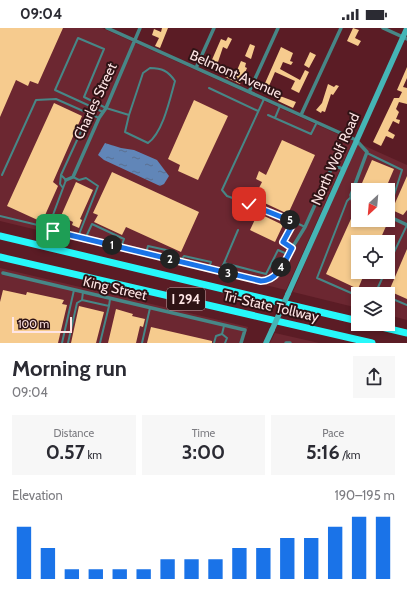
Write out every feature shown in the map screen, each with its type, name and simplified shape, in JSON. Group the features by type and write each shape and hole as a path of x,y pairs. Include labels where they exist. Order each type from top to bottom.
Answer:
{"highway":[{"name":"Tri-State Tollway","path":"0,236 351,319"},
{"name":"Tri-State Tollway","path":"0,257 372,343"},
{"path":"395,330 407,333"}],"main road":[{"name":"North Wolf Road","path":"266,343 356,140 405,38 407,28"}],"street":[{"name":"Belmont Avenue","path":"107,28 356,140"},
{"name":"Charles Street","path":"73,177 98,118 106,108 140,28"},
{"path":"196,68 214,28"},
{"path":"249,92 278,28"},
{"path":"301,115 341,28"},
{"path":"383,28 405,38"},
{"path":"356,140 366,153 356,183"},
{"path":"53,231 261,281 267,281 276,274 305,227 333,165 343,169"},
{"path":"66,180 73,177"},
{"path":"395,219 407,225"},
{"name":"King Street","path":"3,273 245,330 241,343"}],"lane":[{"path":"104,112 55,90 78,38 104,50 84,97 106,108 129,115"},
{"path":"150,68 160,68 170,73 175,81 170,101 154,139 148,143 125,132 129,115 143,73 150,68"},
{"path":"209,88 258,111"},
{"path":"2,174 36,100 56,99 98,118"},
{"path":"264,99 222,190 228,196 305,227"},
{"path":"276,118 280,106"},
{"path":"63,188 60,184 61,175 89,114"},
{"path":"268,114 311,134 317,122"},
{"path":"366,153 402,170 395,192"},
{"path":"0,216 46,227 50,223 66,180 61,175"},
{"path":"73,177 79,180 86,178 98,186 78,237"},
{"path":"351,197 347,201 317,278 351,293"},
{"path":"292,248 283,242 294,222"},
{"path":"85,238 92,224 124,239 121,247"},
{"path":"395,251 407,225"},
{"path":"220,271 238,230"},
{"path":"146,253 148,246 175,252 178,261 184,256 210,262 208,268"},
{"path":"224,263 266,274 278,250 288,254"},
{"path":"62,343 74,290"},
{"path":"82,300 83,292"},
{"path":"100,343 110,298"},
{"path":"68,343 77,303 82,300 109,306"},
{"path":"395,300 407,306"},
{"path":"142,343 150,308"},
{"path":"222,334 224,325"},
{"path":"214,343 216,336 222,334"},
{"path":"222,334 226,338 225,343"}],"shaded area":[{"path":"0,28 102,28 353,141 286,290 0,221"},
{"path":"356,142 407,165 407,320 395,317 395,287 351,287 351,306 293,292"},
{"path":"0,268 248,327 242,343 0,343"},
{"path":"275,333 319,343 270,343"}],"water":[{"path":"105,143 134,150 157,160 169,176 164,184 160,186 104,160 98,155"}],"building":[{"path":"0,28 63,28 38,84 30,81 28,86 16,80 0,117"},
{"path":"162,28 168,28 160,48 155,46 159,38 152,35 154,29 161,32"},
{"path":"353,28 359,30 355,38 361,41 358,46 347,41"},
{"path":"228,37 232,39 227,49 223,47 218,62 215,64 211,62 221,39 226,41"},
{"path":"250,44 255,46 251,59 245,56"},
{"path":"281,47 293,53 290,61 293,62 291,65 283,62 280,69 300,80 305,70 309,72 299,93 291,89 295,81 275,72 269,86 272,88 269,95 262,90"},
{"path":"310,52 316,55 309,68 304,65"},
{"path":"241,61 246,63 245,67 247,68 240,84 225,77 227,72 235,75"},
{"path":"407,67 407,78 403,87 407,88 407,104 399,102 396,109 399,112 396,119 400,120 399,124 393,121 388,131 395,135 393,139 386,136 381,146 373,142 394,98 399,98 402,92 397,90"},
{"path":"328,84 334,87 336,85 339,86 333,95 331,94 325,112 322,111 321,113 316,110 322,103"},
{"path":"280,96 296,102 293,108 278,101"},
{"path":"194,100 228,116 198,180 178,171 180,165 168,159"},
{"path":"54,103 82,116 53,182 58,186 42,222 7,206"},
{"path":"282,140 315,155 288,214 254,198 262,182 256,179 259,171 266,175"},
{"path":"372,160 394,169 388,183 362,183"},
{"path":"112,172 199,212 181,252 126,227 122,235 94,222 98,215 93,213"},
{"path":"407,176 407,210 403,215 395,211 395,203"},
{"path":"76,182 93,190 80,219 82,220 79,228 72,225 73,222 61,216"},
{"path":"258,213 283,225 275,242 250,230"},
{"path":"351,219 351,227 386,227 382,235 351,235 351,279 362,279 359,287 354,287 326,274"},
{"path":"407,249 407,299 395,294 395,287 391,287"},
{"path":"3,290 26,295 27,292 64,300 62,304 67,305 58,343 0,343 0,302"},
{"path":"79,306 104,312 96,343 71,343"},
{"path":"116,309 133,314 132,316 145,319 143,327 140,326 136,343 108,343"},
{"path":"151,327 212,341 212,343 147,343"}],"route":[{"path":"53,231 261,281 267,281 276,274 292,248 283,242 294,222 280,215 249,204"}]}
